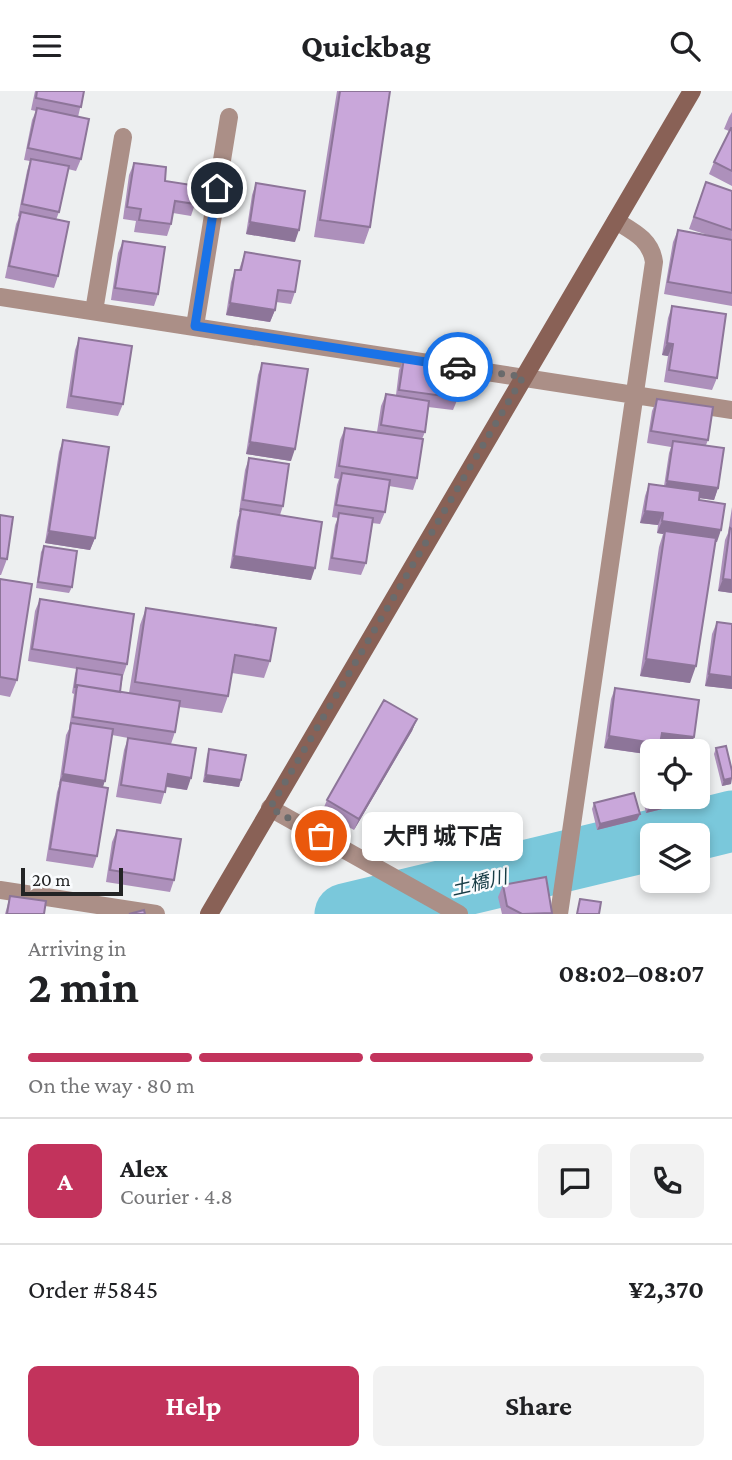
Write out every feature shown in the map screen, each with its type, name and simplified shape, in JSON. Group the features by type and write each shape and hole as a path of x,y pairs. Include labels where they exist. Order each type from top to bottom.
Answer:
{"street":[{"path":"209,914 692,91"},
{"path":"195,326 229,117"},
{"path":"94,311 123,137"},
{"path":"559,914 654,262 652,249 643,238 616,221"},
{"path":"0,297 732,410"},
{"path":"270,808 459,914"},
{"path":"0,890 156,914"}],"building":[{"path":"37,91 84,91 81,107 36,98"},
{"path":"340,91 390,91 370,227 320,220"},
{"path":"37,108 89,119 81,159 28,148"},
{"path":"732,128 732,171 714,162"},
{"path":"31,159 69,166 59,212 22,204"},
{"path":"134,163 166,167 165,181 198,186 195,204 175,201 171,224 139,220 141,209 127,207"},
{"path":"706,182 732,191 732,230 694,217"},
{"path":"256,183 305,191 299,230 250,222"},
{"path":"21,212 69,222 58,276 9,266"},
{"path":"678,230 732,240 732,293 668,282"},
{"path":"123,241 165,247 158,294 115,288"},
{"path":"245,252 300,261 295,292 278,290 275,310 230,303 235,270 241,270"},
{"path":"672,306 726,314 717,378 669,370 673,344 667,343"},
{"path":"79,338 132,346 123,404 71,396"},
{"path":"404,358 463,367 458,398 399,390"},
{"path":"262,363 308,369 295,449 250,442"},
{"path":"386,394 429,401 425,432 381,425"},
{"path":"657,399 713,407 708,440 651,431"},
{"path":"345,428 423,439 417,478 339,466"},
{"path":"63,440 109,447 95,538 49,531"},
{"path":"673,441 724,448 718,488 667,481"},
{"path":"249,458 289,464 283,506 243,500"},
{"path":"342,473 390,480 385,512 336,505"},
{"path":"649,484 700,491 699,500 725,504 721,530 662,521 663,513 645,511"},
{"path":"241,509 322,522 315,568 234,556"},
{"path":"339,513 373,518 366,563 332,558"},
{"path":"0,515 13,517 7,559 0,558"},
{"path":"730,528 732,529 732,580 723,579"},
{"path":"665,531 716,538 696,666 646,659"},
{"path":"44,546 77,551 72,587 38,582"},
{"path":"0,579 32,584 17,680 0,677"},
{"path":"40,599 134,614 127,664 32,649"},
{"path":"146,608 276,628 270,661 235,655 228,696 135,682"},
{"path":"717,622 732,624 732,677 709,674"},
{"path":"77,668 122,675 120,692 77,685 75,687"},
{"path":"77,685 180,701 175,732 73,717"},
{"path":"615,688 699,700 694,737 662,733 661,739 640,741 609,736"},
{"path":"384,700 417,719 359,819 327,800"},
{"path":"71,723 113,729 105,781 63,774"},
{"path":"128,738 196,748 191,778 168,774 165,792 121,785"},
{"path":"726,746 732,778 724,780 716,748"},
{"path":"209,749 246,755 241,780 206,775"},
{"path":"61,780 108,788 97,856 50,849"},
{"path":"634,793 640,814 600,824 594,803"},
{"path":"117,830 181,839 174,880 110,870"},
{"path":"546,877 552,913 522,914 507,906 503,885"},
{"path":"10,896 46,901 44,914 7,914"},
{"path":"580,899 601,902 599,914 577,914"},
{"path":"144,910 145,914 129,914"}],"waterway":[{"name":"土橋川","path":"710,826 732,821"},
{"name":"土橋川","path":"345,914 640,843"}],"way so far":[{"path":"321,836 270,808 523,377 458,367"}],"place":[{"name":"大門 城下店","path":"321,836"}],"route":[{"path":"217,188 195,326 458,367"}]}
